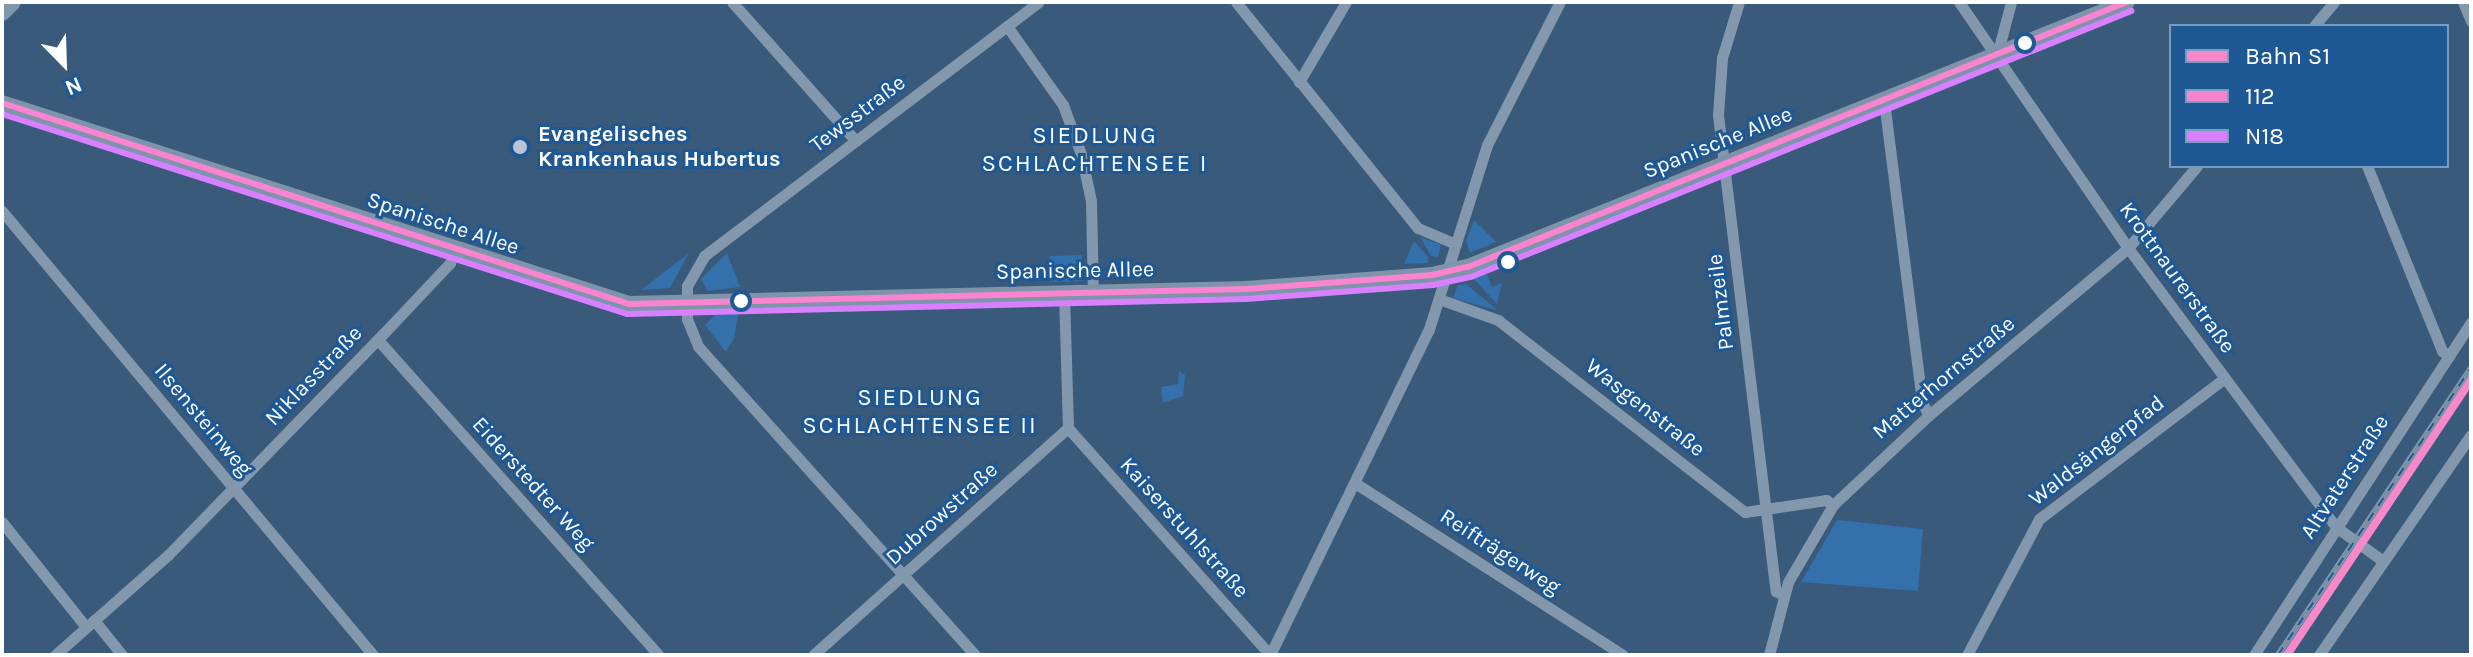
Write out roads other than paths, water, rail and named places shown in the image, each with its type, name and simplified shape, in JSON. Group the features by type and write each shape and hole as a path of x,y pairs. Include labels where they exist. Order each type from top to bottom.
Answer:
{"main road":[{"path":"2,12 12,2"},
{"name":"Spanische Allee","path":"2,103 611,301 686,303 1246,289 1445,272 1725,164 2127,2"}],"street":[{"path":"732,2 856,141"},
{"name":"Tewsstraße","path":"686,303 689,278 704,256 1039,2"},
{"path":"1236,2 1418,228 1454,243"},
{"path":"1299,82 1346,2"},
{"path":"1270,655 1355,483 1439,299 1487,145 1560,2"},
{"name":"Palmzeile","path":"1739,2 1720,73 1718,115 1776,591 1783,595"},
{"name":"Krottnaurerstraße","path":"1959,2 2128,248 2336,527 2383,561"},
{"path":"1997,55 2011,2"},
{"path":"2316,24 2334,2"},
{"path":"2463,2 2471,21"},
{"path":"1007,26 1063,105 1081,154 1091,201 1093,293"},
{"path":"1884,101 1922,403 1929,415"},
{"name":"Matterhornstraße","path":"1769,655 1783,595 1804,549 1833,505 1929,415 2128,248 2195,168"},
{"path":"2368,168 2442,351 2449,356"},
{"name":"Ilsensteinweg","path":"2,211 373,655"},
{"name":"Niklasstraße","path":"55,655 234,487 450,263 454,250"},
{"path":"1064,294 1068,428"},
{"name":"Wasgenstraße","path":"1439,299 1498,320 1745,512 1826,500 1833,505"},
{"path":"686,303 690,332 698,346 975,655"},
{"name":"Altvaterstraße","path":"2254,655 2471,322"},
{"name":"Eiderstedter Weg","path":"378,340 659,655"},
{"name":"Waldsängerpfad","path":"1967,655 2039,519 2225,378"},
{"name":"Dubrowstraße","path":"813,655 1068,428"},
{"name":"Kaiserstuhlstraße","path":"1068,428 1270,655"},
{"path":"2319,655 2471,435"},
{"name":"Reifträgerweg","path":"1355,483 1623,655"},
{"path":"2,522 122,655"}],"railway":[{"path":"2278,655 2471,368"}],"rail line":[{"name":"S1","path":"2287,655 2471,380"}],"place":[{"name":"Evangelisches Krankenhaus Hubertus","path":"520,147"}],"district":[{"name":"SIEDLUNG SCHLACHTENSEE I","path":"1095,150"},
{"name":"SIEDLUNG SCHLACHTENSEE II","path":"920,412"}]}
